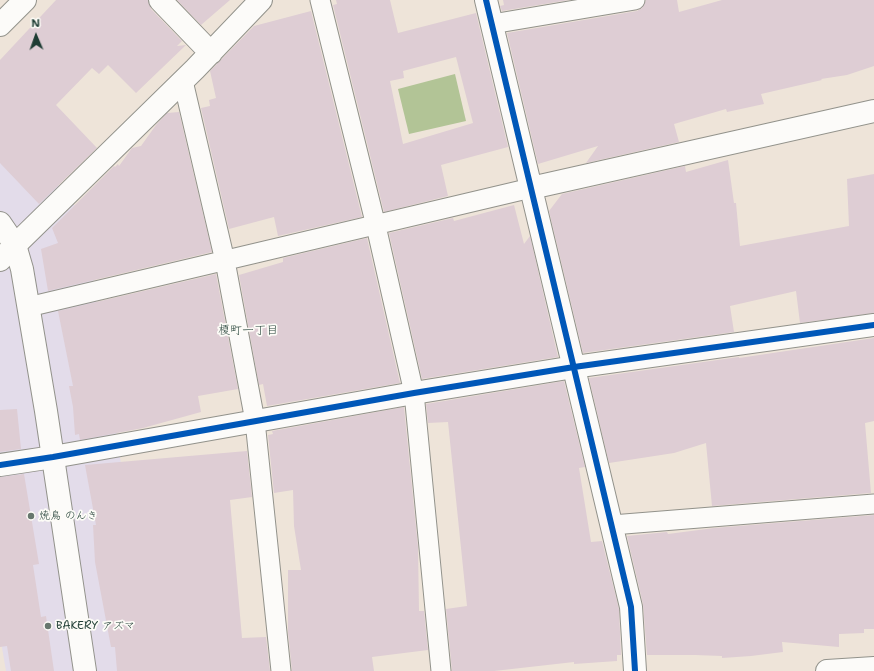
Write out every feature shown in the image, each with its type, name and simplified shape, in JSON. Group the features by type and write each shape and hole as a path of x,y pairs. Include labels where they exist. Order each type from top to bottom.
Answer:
{"street":[{"path":"0,25 25,0"},
{"path":"160,0 210,53"},
{"path":"7,253 183,80 261,0"},
{"path":"486,0 631,607 635,671"},
{"path":"531,188 874,111"},
{"path":"0,223 7,253 22,269 53,457 85,671"},
{"path":"0,465 53,457 414,392 574,367 874,325"},
{"path":"827,671 874,668"}],"lane":[{"path":"320,0 376,226 414,392 441,671"},
{"path":"492,24 636,0"},
{"path":"183,80 225,261 255,421 281,671"},
{"path":"28,307 376,226 531,188"},
{"path":"612,525 874,504"}],"shaded area":[{"path":"0,113 84,217 152,671 6,671 0,636"}],"green space":[{"path":"455,74 466,121 409,134 398,89"}],"building":[{"path":"56,0 148,0 151,9 182,41 177,46 186,45 136,93 108,65 99,74 92,68 56,105 97,148 39,204 0,163 0,60"},
{"path":"177,0 230,0 201,25"},
{"path":"336,0 390,0 398,33 476,13 508,147 441,165 448,196 384,212 333,5 337,4","holes":["456,57 473,123 403,144 390,81 404,78 403,71"]},
{"path":"503,0 569,0 502,11 500,6 504,5"},
{"path":"646,0 677,0 679,12 722,0 874,0 874,66 847,75 821,79 822,80 761,94 764,104 727,112 726,109 674,124 679,142 586,163 598,146 538,164 507,33 637,11 642,8"},
{"path":"311,11 362,217 278,236 274,217 229,229 201,108 210,106 209,100 216,98 210,71 254,26"},
{"path":"179,112 212,252 48,291 41,249 58,243 52,228 114,166 115,167 118,164 119,166 132,148 141,146 156,125 167,113"},
{"path":"728,160 734,203 736,203 740,246 849,226 847,179 874,174 874,313 800,323 796,291 730,306 734,332 583,353 549,211 562,194 685,166 686,172"},
{"path":"514,205 524,244 530,236 558,357 422,379 389,233 453,218 454,221"},
{"path":"367,238 400,383 267,406 263,384 259,385 239,275 283,262 283,258"},
{"path":"216,274 238,389 198,396 201,412 143,428 80,440 79,434 75,435 73,407 69,386 73,386 58,311"},
{"path":"874,338 874,421 865,423 871,493 712,506 706,443 674,453 609,463 589,378"},
{"path":"564,381 585,467 579,468 591,542 602,541 619,609 621,655 617,655 617,661 574,664 574,662 494,671 452,671 446,609 467,606 448,422 428,423 426,404"},
{"path":"404,407 418,547 419,611 424,611 428,650 372,657 374,671 292,671 288,632 288,570 301,570 294,526 293,490 274,493 268,435 273,434 272,431"},
{"path":"17,409 21,449 0,452 0,410"},
{"path":"247,451 252,497 230,500 242,638 266,637 270,671 117,671 115,647 111,647 95,562 93,525 96,525 85,465"},
{"path":"24,474 39,564 33,565 41,617 46,616 54,671 11,671 7,646 0,647 0,477"},
{"path":"874,515 874,629 864,629 864,633 839,634 839,647 782,642 783,652 751,656 722,658 722,656 647,655 643,604 627,536 667,532 668,534 714,528"}],"cycle path":[{"path":"486,0 631,607 635,671"},
{"path":"0,465 414,393 574,367 874,325"}],"place":[{"name":"焼鳥 のんき","path":"31,516"},
{"name":"BAKERY アズマ","path":"48,626"}],"district":[{"name":"榎町一丁目","path":"248,331"}]}
